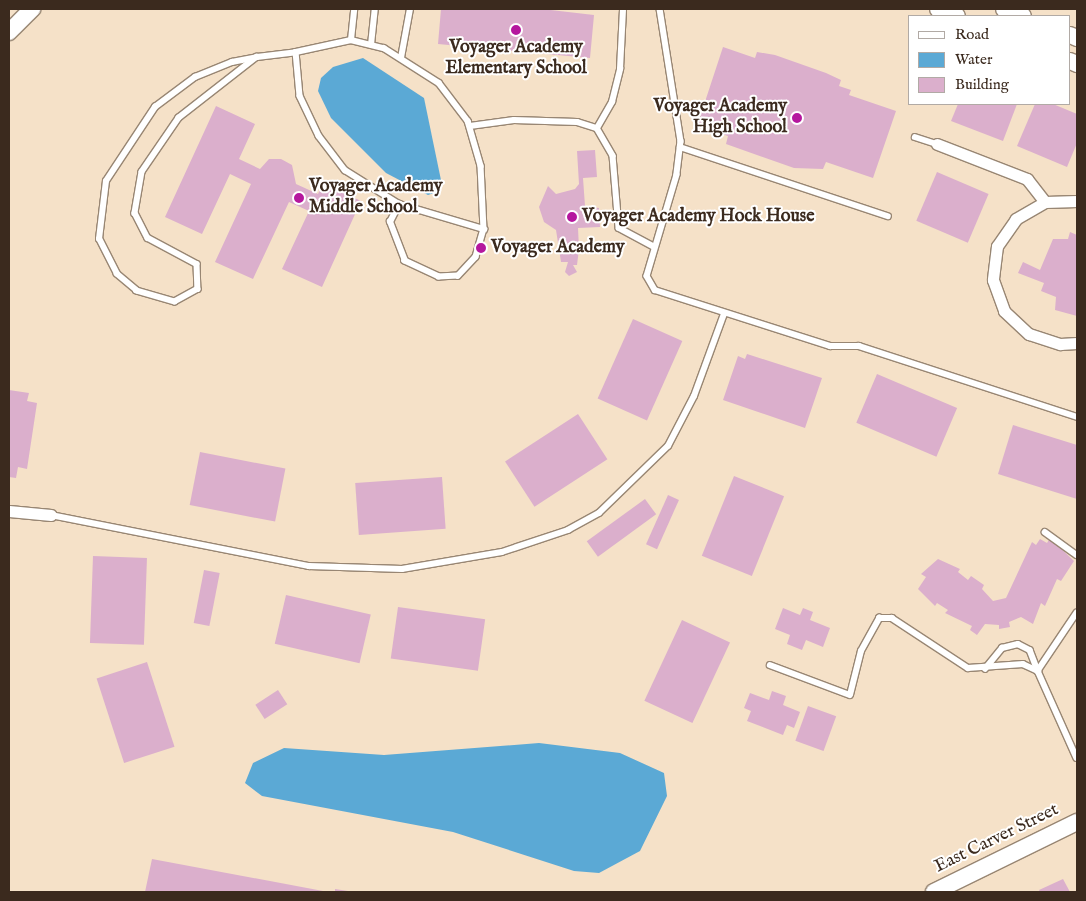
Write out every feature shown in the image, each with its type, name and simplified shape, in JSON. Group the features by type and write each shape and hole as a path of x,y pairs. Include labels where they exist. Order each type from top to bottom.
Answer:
{"street":[{"path":"9,32 32,9"},
{"path":"938,9 954,15"},
{"path":"1004,9 1020,15"},
{"path":"937,144 1027,180 1045,202"},
{"path":"1077,200 1045,202 1029,209 1005,232 997,246 993,280 1001,304 1015,324 1044,341 1077,343"},
{"path":"9,511 52,515"},
{"name":"East Carver Street","path":"934,892 1077,822"}],"lane":[{"path":"351,40 354,9"},
{"path":"371,45 375,9"},
{"path":"401,58 410,9"},
{"path":"597,128 612,102 620,69 624,9"},
{"path":"660,9 679,107 680,147 677,175 646,276 655,290 724,314 830,346 859,346 1077,418"},
{"path":"257,57 179,118 142,172 135,213 148,238 197,264 198,289 175,302 137,291 116,274 103,253 100,205 106,181 164,100 207,70 257,57 296,52 351,40 371,45 401,58 439,83 470,126 483,180 484,229 470,263 458,276 439,276 405,261 390,222 399,204"},
{"path":"296,52 300,96 319,136 345,170 399,204 484,229"},
{"path":"470,126 514,120 577,122 597,128 613,156 619,228 654,247"},
{"path":"915,137 937,144"},
{"path":"680,147 888,216"},
{"path":"52,515 309,566 402,569 502,552 568,530 599,513 655,461 683,420 724,314"},
{"path":"1044,532 1077,555"},
{"path":"1038,670 1077,613"},
{"path":"770,665 850,694 861,651 878,618 892,618 968,668 985,669 1023,664 1038,670"},
{"path":"985,669 1002,648 1018,644 1030,650 1077,758"}],"water":[{"path":"363,58 424,98 442,185 437,192 428,195 386,173 331,118 318,91 321,78 333,67"},
{"path":"539,743 620,753 664,773 667,796 640,851 599,873 574,871 453,832 262,796 245,783 253,763 284,748 384,755"}],"building":[{"name":"Voyager Academy Elementary School","path":"441,9 542,9 594,15 590,58 438,44"},
{"name":"Voyager Academy High School","path":"723,47 755,58 757,52 775,55 826,73 841,80 839,86 851,90 849,95 896,111 873,178 826,162 823,169 794,168 726,144 728,136 697,126"},
{"path":"958,105 1017,105 1003,141 951,121"},
{"path":"1035,105 1055,105 1077,114 1077,143 1067,167 1017,146"},
{"name":"Voyager Academy Middle School","path":"216,106 255,124 239,159 260,169 269,159 281,159 292,165 296,184 318,194 323,183 361,201 322,287 282,269 309,211 289,202 253,279 215,262 251,184 230,174 202,234 165,217"},
{"name":"Voyager Academy Hock House","path":"595,150 597,177 583,178 585,206 599,208 600,227 578,228 579,249 577,265 573,265 577,272 569,276 565,272 568,262 561,262 556,230 544,222 539,207 548,186 556,194 575,189 579,184 577,151"},
{"path":"937,172 989,194 968,243 916,221"},
{"path":"1070,232 1077,235 1077,316 1055,310 1056,297 1041,291 1044,283 1018,273 1023,262 1040,270 1053,239 1068,239"},
{"path":"633,319 682,341 647,420 598,398"},
{"path":"747,354 822,378 805,428 723,400 738,356 745,359"},
{"path":"877,374 957,408 936,457 856,423"},
{"path":"9,390 29,393 27,401 37,403 27,469 18,467 16,478 9,477"},
{"path":"578,414 607,459 534,507 505,461"},
{"path":"1013,425 1077,445 1077,499 998,474"},
{"path":"200,452 285,469 275,522 190,505"},
{"path":"734,476 784,496 752,576 702,556"},
{"path":"442,477 446,529 359,535 355,483"},
{"path":"668,495 679,500 657,549 646,544"},
{"path":"645,499 656,514 598,557 587,541"},
{"path":"1050,538 1074,561 1061,581 1057,579 1045,606 1041,603 1033,624 1021,617 1009,622 1010,627 999,629 999,625 985,624 977,635 970,630 972,626 945,613 948,610 937,603 935,606 918,589 926,577 921,574 938,559 960,569 958,572 968,580 971,576 984,585 982,589 993,601 1006,598 1032,542 1036,545 1040,539 1047,543"},
{"path":"93,556 147,558 144,645 90,643"},
{"path":"204,570 220,573 209,626 194,623"},
{"path":"286,595 371,615 360,663 275,644"},
{"path":"398,607 485,619 478,671 391,658"},
{"path":"783,608 800,615 803,608 813,612 810,620 830,628 823,647 806,640 802,650 787,644 790,635 775,629"},
{"path":"682,620 730,642 692,723 644,701"},
{"path":"147,662 175,747 124,763 97,678"},
{"path":"278,690 287,704 265,719 255,705"},
{"path":"772,691 786,696 783,705 800,712 794,728 787,725 783,735 747,721 751,711 744,708 750,693 769,700"},
{"path":"808,706 836,716 824,751 795,741"},
{"path":"152,859 323,891 323,892 145,892"},
{"path":"1063,879 1070,892 1040,892 1039,890"},
{"path":"335,889 348,891 348,892 335,892"}],"place":[{"name":"Voyager Academy Elementary School","path":"516,30"},
{"name":"Voyager Academy High School","path":"797,118"},
{"name":"Voyager Academy Middle School","path":"299,198"},
{"name":"Voyager Academy Hock House","path":"572,217"},
{"name":"Voyager Academy","path":"481,248"}]}
